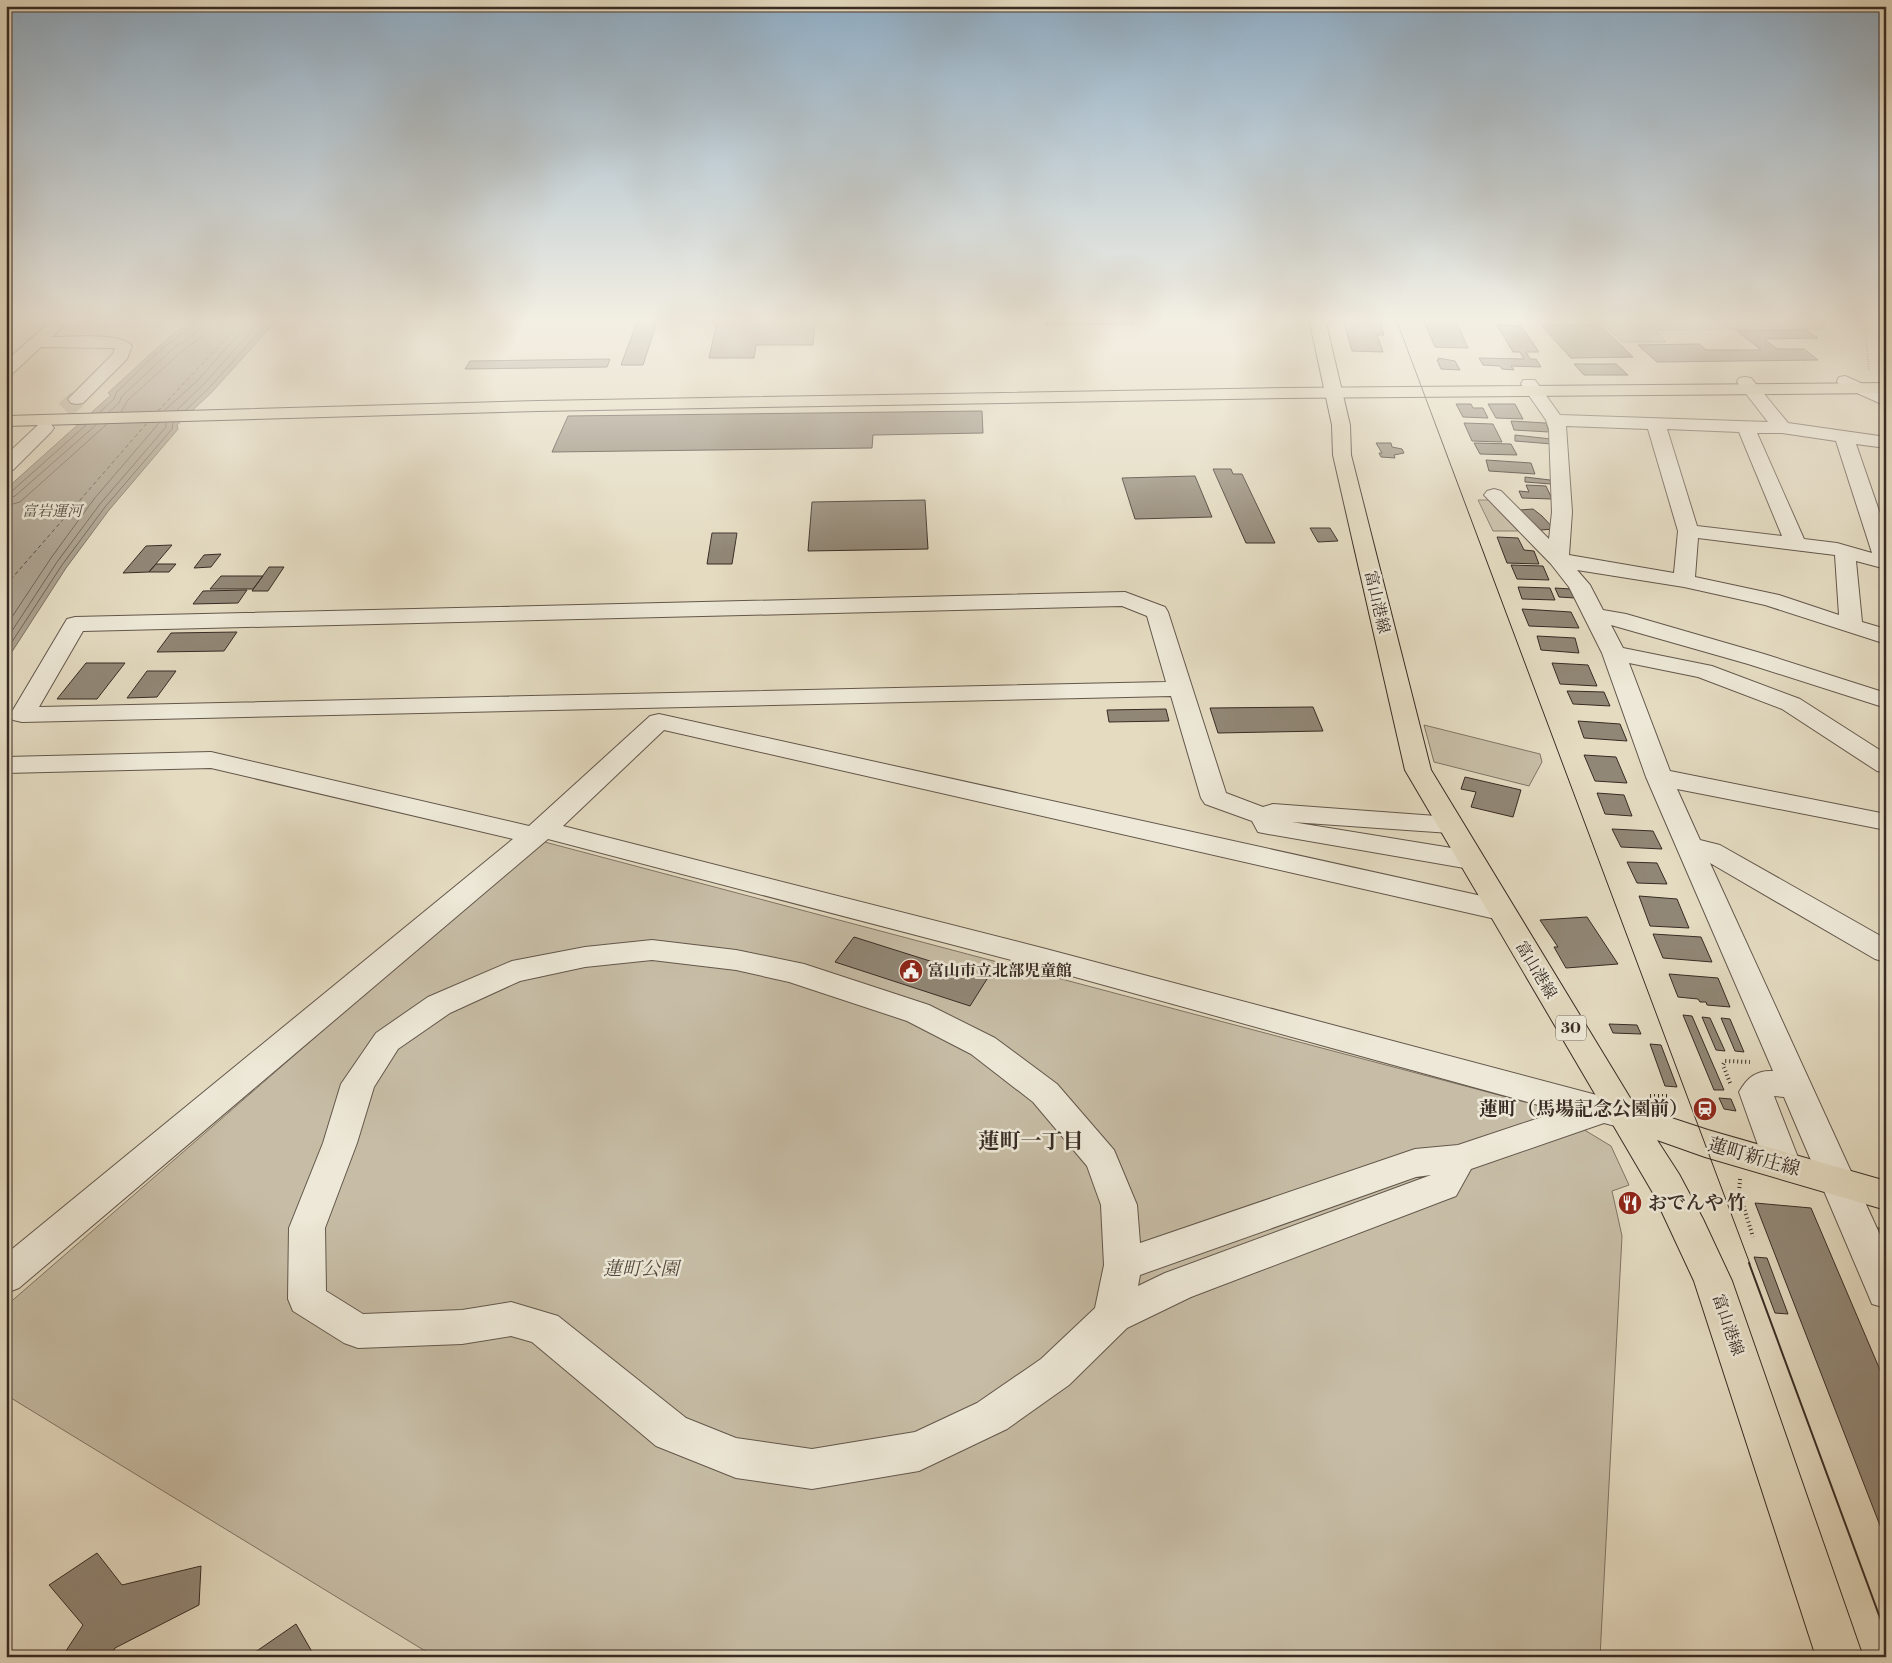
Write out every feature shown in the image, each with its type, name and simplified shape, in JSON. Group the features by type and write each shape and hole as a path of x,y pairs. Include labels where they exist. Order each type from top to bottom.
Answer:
{"main road":[{"path":"6,421 68,413 205,404 761,397"},
{"path":"6,406 68,413 192,417 490,406 956,397"},
{"name":"富山港線","path":"1335,397 1341,425 1342,455 1418,770 1500,910 1623,1107 1690,1230 1713,1281 1840,1657"},
{"name":"蓮町新庄線","path":"1623,1107 1743,1154 1886,1196"}],"street":[{"path":"6,466 68,413 83,397"},
{"path":"1538,397 1555,420 1558,429 1562,512 1558,560"},
{"path":"1757,397 1782,428"},
{"path":"1555,420 1782,428 1886,443"},
{"path":"1656,424 1688,531 1684,581"},
{"path":"1746,427 1796,544"},
{"path":"1844,437 1886,562"},
{"path":"1494,495 1558,560 1579,585 1596,616 1614,653 1659,777 1689,847 1839,1182 1886,1292"},
{"path":"1688,531 1845,551 1886,562"},
{"path":"1845,551 1851,626"},
{"path":"1558,560 1684,581 1772,600 1886,637"},
{"path":"1180,689 22,715 75,624 1125,599 1157,612 1214,798 1264,816 1273,812 1450,824"},
{"path":"1596,616 1618,619 1756,659 1886,701"},
{"path":"1614,653 1704,672 1791,704 1886,765"},
{"path":"6,1277 539,832 659,720 1500,910"},
{"path":"6,765 211,760 539,832 1056,961 1623,1107"},
{"path":"1659,777 1886,822"},
{"path":"1264,816 1268,826 1470,860"},
{"path":"1689,847 1710,850 1886,952"},
{"path":"1113,1316 1123,1265 1119,1205 1102,1160 1045,1093 983,1046 918,1013 793,972 736,960 652,950 585,957 512,972 439,1005 387,1042 358,1084 340,1142 307,1228 307,1299 358,1331 462,1326 511,1319 544,1328 671,1432 736,1458 812,1469 919,1452 992,1416 1055,1372 1113,1316 1178,1285 1443,1186 1459,1159"},
{"path":"1783,1165 1756,1092 1765,1083 1795,1085"},
{"path":"1123,1265 1415,1163 1459,1159 1623,1107"}],"path":[{"path":"1623,1107 1669,1096"},
{"path":"1743,1154 1739,1192 1753,1237"}],"green space":[{"path":"1478,500 1488,500 1518,531 1493,531"},
{"path":"1424,725 1540,754 1542,762 1529,786 1434,762"},
{"name":"蓮町公園","path":"541,841 1548,1108 1611,1146 1629,1185 1612,1191 1622,1236 1600,1657 435,1657 6,1395 6,1306"}],"water":[{"name":"富岩運河","path":"109,397 207,397 177,425 178,429 109,510 66,568 6,661 6,489"}],"building":[{"path":"1456,404 1471,404 1473,408 1483,408 1488,418 1463,417"},
{"path":"1488,404 1515,404 1523,419 1496,418"},
{"path":"982,411 983,433 873,435 872,448 552,452 568,416"},
{"path":"1511,421 1546,423 1549,432 1514,430"},
{"path":"1464,423 1493,424 1502,442 1472,441"},
{"path":"1515,435 1551,439 1552,444 1515,441"},
{"path":"1376,443 1391,443 1392,447 1402,449 1404,453 1394,455 1395,458 1381,457 1379,453 1382,453"},
{"path":"1474,443 1511,444 1517,455 1480,454"},
{"path":"1486,460 1531,463 1535,474 1489,471"},
{"path":"1213,469 1231,469 1233,474 1242,474 1275,543 1246,543"},
{"path":"1195,476 1212,517 1135,519 1122,478"},
{"path":"1525,477 1550,480 1551,484 1525,482"},
{"path":"1526,485 1546,486 1552,499 1522,498 1519,491 1529,492"},
{"path":"925,500 928,549 808,551 812,502"},
{"path":"1533,509 1554,529 1541,530 1532,524 1520,510"},
{"path":"1310,528 1330,528 1338,541 1318,542"},
{"path":"712,533 737,533 732,564 707,564"},
{"path":"1497,537 1518,538 1524,550 1534,551 1539,564 1507,563"},
{"path":"172,545 149,572 123,573 146,546"},
{"path":"221,554 211,567 194,568 204,555"},
{"path":"156,564 176,564 169,572 149,572"},
{"path":"1511,565 1543,566 1549,580 1517,579"},
{"path":"269,567 284,567 268,591 252,591"},
{"path":"221,576 263,576 253,589 210,589"},
{"path":"1518,587 1550,588 1555,600 1522,599"},
{"path":"1555,588 1571,589 1575,598 1559,597"},
{"path":"247,590 238,603 193,604 203,591"},
{"path":"1522,609 1571,612 1579,628 1529,626"},
{"path":"237,632 224,651 157,652 171,633"},
{"path":"1537,636 1575,638 1579,653 1541,650"},
{"path":"86,663 125,663 97,699 57,699"},
{"path":"1552,663 1588,665 1597,686 1560,684"},
{"path":"147,671 176,671 157,697 127,698"},
{"path":"1567,691 1604,692 1610,706 1573,704"},
{"path":"1313,707 1323,731 1218,733 1210,708"},
{"path":"1166,709 1169,721 1109,722 1107,710"},
{"path":"1578,721 1620,724 1627,741 1584,738"},
{"path":"1584,755 1616,757 1627,783 1595,781"},
{"path":"1465,777 1521,790 1513,817 1471,807 1476,792 1461,789"},
{"path":"1597,793 1624,795 1632,816 1605,814"},
{"path":"1612,829 1653,831 1662,849 1621,847"},
{"path":"1627,862 1657,863 1667,884 1637,883"},
{"path":"1639,896 1677,899 1689,928 1650,926"},
{"path":"1587,917 1618,964 1566,968 1554,947 1558,947 1540,920"},
{"path":"1653,934 1701,937 1712,962 1663,958"},
{"name":"富山市立北部児童館","path":"854,937 987,979 970,1006 835,962"},
{"path":"1669,974 1718,978 1730,1007 1707,1005 1706,1002 1700,1002 1698,999 1678,997"},
{"path":"1683,1015 1692,1016 1724,1090 1714,1090"},
{"path":"1702,1017 1710,1018 1725,1051 1716,1050"},
{"path":"1721,1018 1730,1019 1744,1052 1735,1051"},
{"path":"1609,1024 1637,1025 1641,1034 1613,1033"},
{"path":"1650,1044 1661,1045 1677,1087 1665,1086"},
{"path":"1719,1098 1731,1099 1736,1111 1724,1109"},
{"path":"1755,1203 1811,1208 1886,1384 1886,1541"},
{"path":"1871,1228 1886,1228 1886,1254"},
{"path":"1754,1257 1767,1258 1788,1314 1775,1313"},
{"path":"97,1553 122,1585 201,1566 199,1605 115,1648 110,1657 62,1657 83,1625 49,1585"},
{"path":"296,1624 315,1657 248,1657"}],"ferry route":[{"path":"158,411 171,397"},
{"path":"6,585 148,422"}],"tunnel":[{"path":"65,410 77,399"}],"tram line":[{"path":"1425,397 1750,1264"},
{"path":"1749,1263 1886,1634"}],"place":[{"name":"富山市立北部児童館","path":"911,971"},
{"name":"蓮町（馬場記念公園前）","path":"1705,1109"},
{"name":"おでんや 竹","path":"1630,1203"}],"district":[{"name":"蓮町一丁目","path":"1031,1142"}]}
